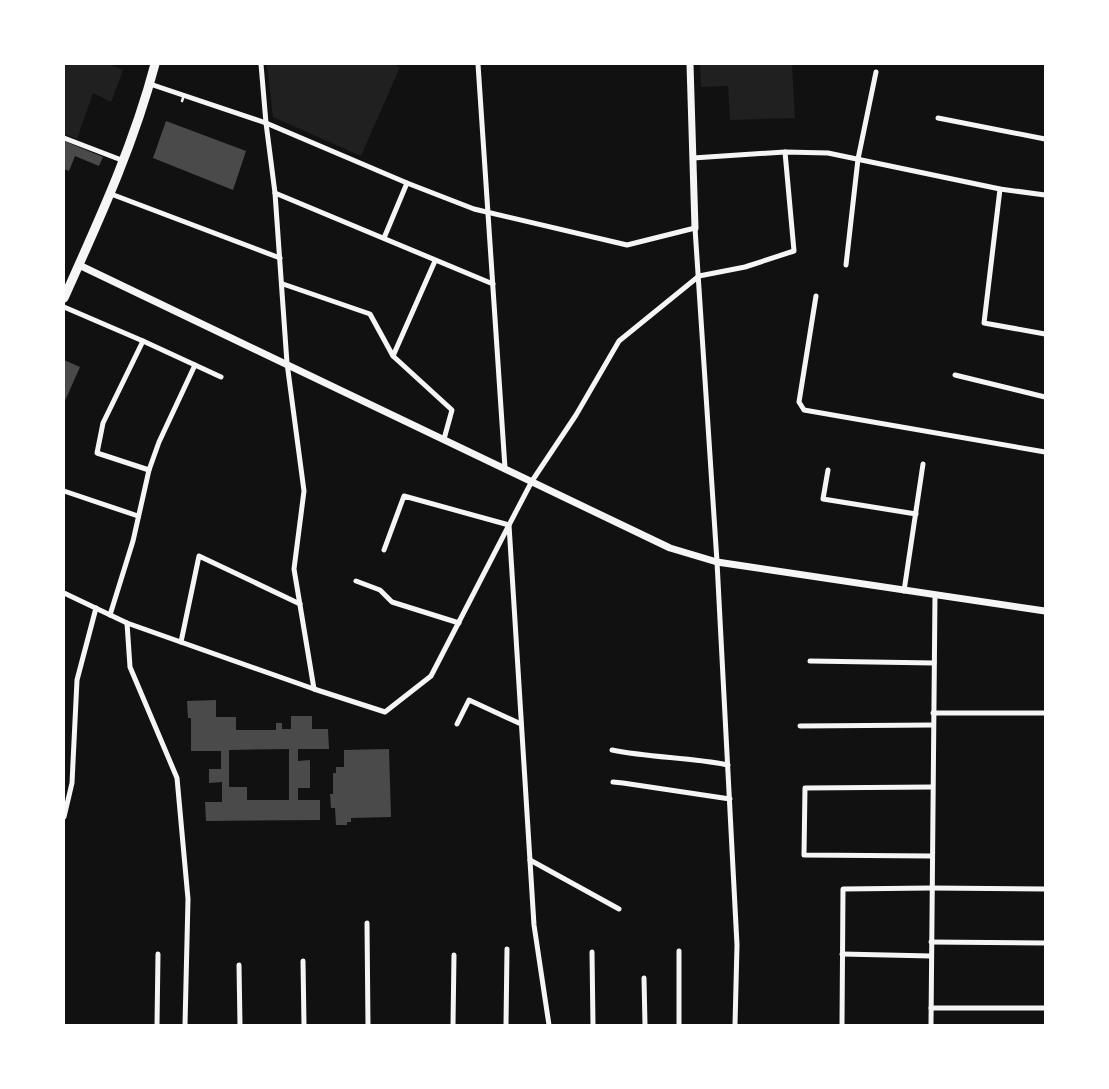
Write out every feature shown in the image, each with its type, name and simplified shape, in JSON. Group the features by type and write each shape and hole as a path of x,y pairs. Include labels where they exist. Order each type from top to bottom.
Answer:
{"main road":[{"path":"64,298 124,161 155,64"}],"street":[{"path":"261,64 283,284 287,363 304,491 294,569 314,689"},
{"path":"478,64 505,468"},
{"path":"690,64 695,228 717,562 737,945 735,1025"},
{"path":"846,265 858,159 876,72"},
{"path":"150,84 183,98 241,118 266,123 407,183 474,209 627,245 695,228"},
{"path":"938,118 1045,140"},
{"path":"64,138 124,161"},
{"path":"693,158 785,152 828,153 1000,189 1045,195"},
{"path":"64,593 127,623 385,712 431,676 532,481 576,415 619,341 699,276 745,267 794,251 785,152"},
{"path":"384,238 407,183"},
{"path":"1000,189 984,323 1045,334"},
{"path":"275,193 493,284"},
{"path":"110,194 280,258"},
{"path":"393,356 435,261"},
{"path":"79,265 662,544 694,556 717,562 1045,611"},
{"path":"283,284 370,314 393,356 452,410 444,439"},
{"path":"816,296 799,402 804,410 1045,452"},
{"path":"64,307 143,341 221,378"},
{"path":"143,341 103,423 97,454 149,470"},
{"path":"110,615 122,579 149,470 159,442 195,365"},
{"path":"955,375 1045,397"},
{"path":"904,590 924,464"},
{"path":"828,470 823,499 916,514"},
{"path":"64,491 138,516"},
{"path":"384,550 404,496 509,525"},
{"path":"509,525 534,925 549,1025"},
{"path":"181,642 199,556 300,604"},
{"path":"356,581 380,590 392,602 459,623"},
{"path":"931,1025 935,595"},
{"path":"64,817 72,783 77,680 96,608"},
{"path":"127,623 130,667 177,778 188,899 185,1025"},
{"path":"810,661 934,663"},
{"path":"457,724 469,700 521,724"},
{"path":"933,713 1045,713"},
{"path":"800,726 933,724"},
{"path":"612,750 641,756 708,761 728,765"},
{"path":"613,782 730,799"},
{"path":"932,787 805,788 804,855 932,856"},
{"path":"530,860 619,909"},
{"path":"842,1025 843,889 1045,889"},
{"path":"367,923 368,1025"},
{"path":"931,942 1045,943"},
{"path":"506,1025 507,949"},
{"path":"679,951 679,1025"},
{"path":"592,952 593,1025"},
{"path":"157,1025 158,954"},
{"path":"842,954 931,956"},
{"path":"453,1025 454,955"},
{"path":"303,961 304,1025"},
{"path":"239,965 240,1025"},
{"path":"644,978 645,1025"},
{"path":"931,1008 1045,1008"}],"shaded area":[{"path":"64,64 109,64 123,70 111,102 93,93 77,139 64,134"},
{"path":"267,64 392,64 400,67 361,156 273,117"},
{"path":"700,64 792,64 795,118 730,120 728,86 701,87"}],"building":[{"path":"166,121 246,151 233,190 153,158"},
{"path":"64,141 103,157 99,166 75,156 69,171 64,169"},
{"path":"64,360 80,367 64,403"},
{"path":"216,700 216,717 236,717 236,730 276,730 276,723 282,723 282,729 291,729 291,716 312,716 312,729 328,729 329,749 298,749 298,761 310,760 310,788 298,788 298,800 320,800 320,820 206,821 205,802 222,802 222,782 209,783 209,769 221,769 221,751 191,751 191,718 188,718 187,701","holes":["289,749 289,800 247,800 247,787 229,787 229,750"]},
{"path":"389,749 391,817 351,818 351,822 347,822 347,825 336,825 335,808 331,808 330,794 333,794 333,773 336,773 336,767 344,767 344,750"}]}
